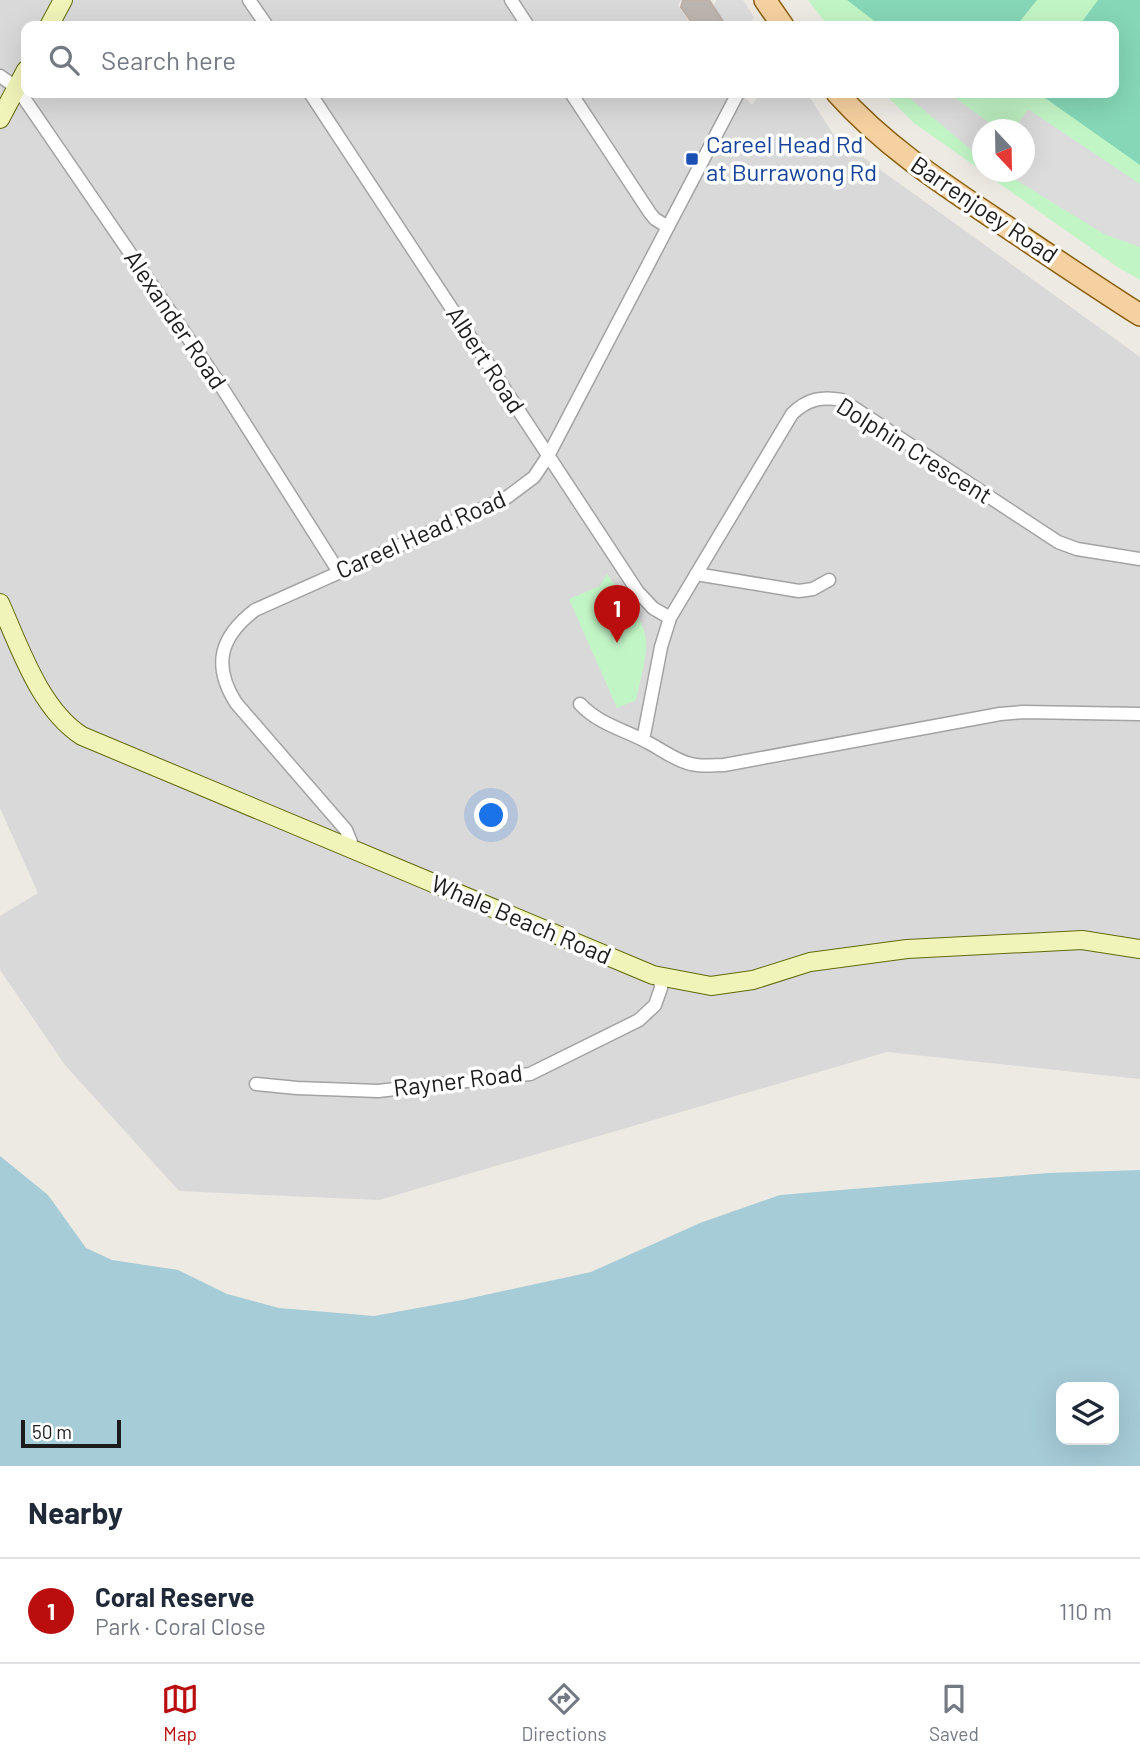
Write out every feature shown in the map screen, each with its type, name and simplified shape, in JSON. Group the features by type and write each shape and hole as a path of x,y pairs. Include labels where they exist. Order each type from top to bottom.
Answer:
{"main road":[{"path":"52,21 63,0"},
{"path":"0,119 21,80"},
{"name":"Barrenjoey Road","path":"841,98 901,153 945,186 1140,315"},
{"name":"Whale Beach Road","path":"0,603 46,702 63,722 90,740 660,977 711,986 753,980 810,962 907,948 1082,940 1140,949"}],"street":[{"path":"249,0 264,21"},
{"path":"511,0 525,21"},
{"name":"Alexander Road","path":"0,76 21,94"},
{"name":"Alexander Road","path":"24,98 221,386 339,572"},
{"name":"Albert Road","path":"313,98 638,592 653,608 670,618"},
{"path":"574,98 652,217 668,227"},
{"name":"Careel Head Road","path":"349,849 351,842 346,830 236,703 223,679 222,659 228,640 241,620 255,610 506,498 534,477 548,456 735,98"},
{"name":"Dolphin Crescent","path":"643,740 661,648 670,618 792,414 810,400 842,400 1058,542 1077,549 1140,559"},
{"path":"696,574 799,591 813,589 829,580"},
{"path":"580,704 612,728 643,740 689,764 704,766 724,765 1000,714 1140,714"},
{"name":"Rayner Road","path":"256,1084 378,1091 530,1074 639,1020 655,1005 661,988 660,977"}],"shaded area":[{"path":"0,0 681,0 678,5 689,21 21,21 21,98 746,98 752,105 757,98 810,98 835,137 1140,357 1140,1079 887,1052 379,1200 179,1191 65,1065 0,970 0,916 38,893 0,808"},
{"path":"717,0 743,0 754,17 752,21 723,21 713,6"},
{"path":"910,98 955,98 984,119 972,119 972,151"},
{"path":"1028,109 1140,184 1140,247 1104,234 1019,182 1035,182 1035,119 1021,119"}],"green space":[{"path":"808,0 1140,0 1140,280 997,182 1035,182 1035,119 972,119 972,164 914,123 889,98 1119,98 1119,21 824,21"},
{"path":"847,0 1037,0 1020,21 874,21"},
{"path":"1098,0 1140,0 1140,165 1045,98 1119,98 1119,21 1083,21"},
{"path":"607,574 639,619 646,642 636,700 617,708 569,599 600,586"}],"water":[{"path":"0,1156 48,1195 86,1248 112,1260 178,1270 227,1294 279,1308 374,1316 591,1272 700,1223 780,1195 1048,1173 1140,1170 1140,1466 0,1466"}],"building":[{"path":"683,0 709,0 723,21 691,21 681,7"}],"place":[{"name":"Careel Head Rd at Burrawong Rd","path":"692,159"},
{"name":"Coral Reserve","path":"617,643"}]}
